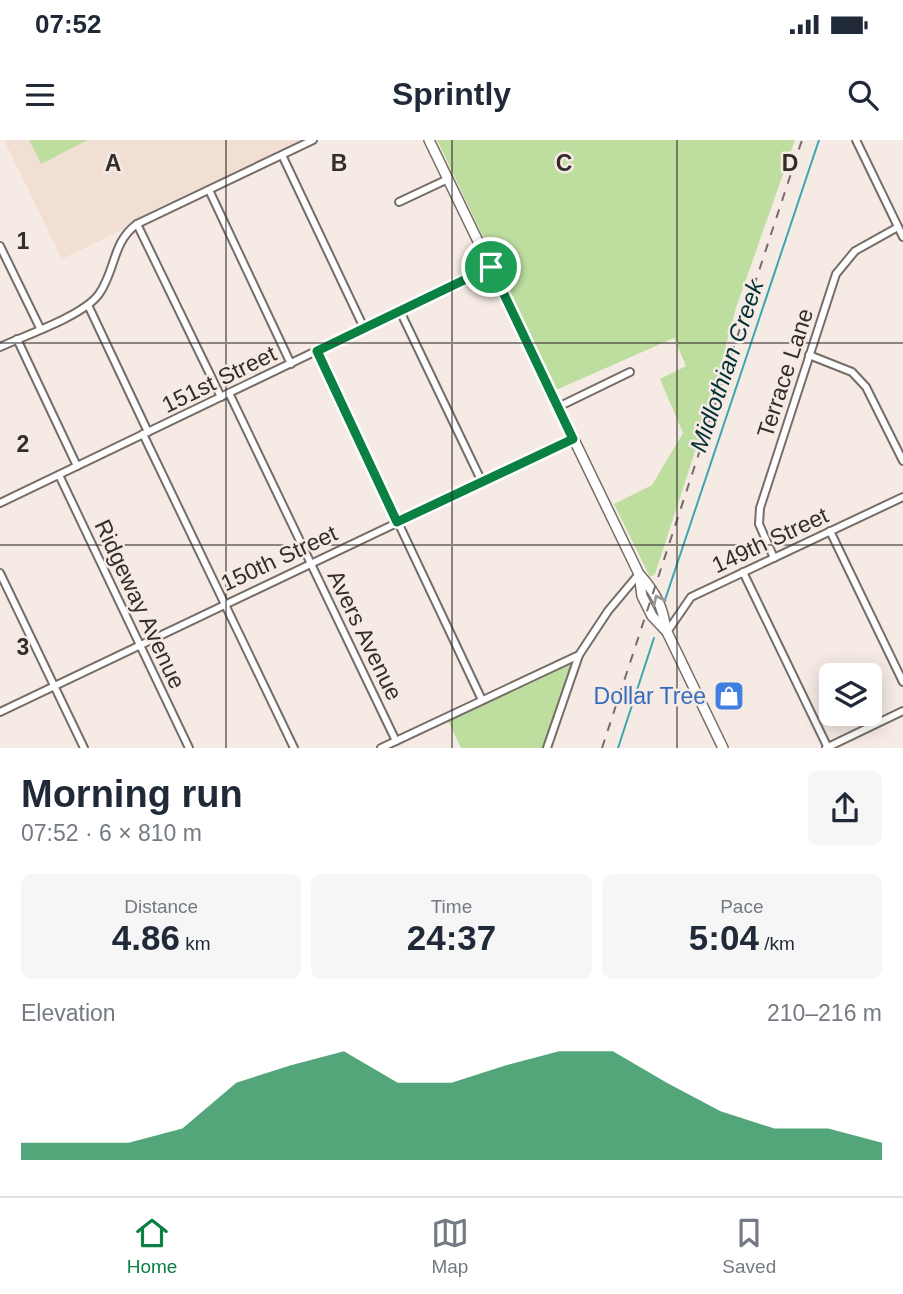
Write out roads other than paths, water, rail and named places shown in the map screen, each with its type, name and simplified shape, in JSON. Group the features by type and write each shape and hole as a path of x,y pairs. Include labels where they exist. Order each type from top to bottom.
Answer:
{"main road":[{"path":"429,140 639,574 642,596 652,615 667,632 723,748"}],"street":[{"path":"0,347 88,305 106,282 117,245 126,232 137,224 313,140"},
{"path":"856,140 903,237"},
{"path":"282,155 364,328"},
{"path":"399,202 448,179"},
{"path":"209,190 291,363"},
{"path":"137,224 221,397"},
{"name":"Terrace Lane","path":"774,558 759,524 760,508 836,274 843,262 865,244 898,227"},
{"path":"0,246 40,328"},
{"name":"151st Street","path":"2,502 491,267"},
{"path":"88,305 224,603 294,748"},
{"path":"400,311 482,482"},
{"path":"17,339 77,466"},
{"path":"317,351 482,700"},
{"path":"809,355 852,372 866,387 903,461"},
{"path":"558,407 629,372"},
{"name":"Avers Avenue","path":"229,393 396,741"},
{"name":"150th Street","path":"0,712 573,439"},
{"name":"Ridgeway Avenue","path":"59,475 189,748"},
{"path":"0,494 2,502"},
{"name":"149th Street","path":"667,632 691,597 903,497"},
{"path":"830,531 903,682"},
{"path":"743,572 827,748 903,711"},
{"path":"0,573 84,748"},
{"path":"547,748 579,655 608,611 639,574"},
{"path":"381,748 579,655"}],"waterway":[{"name":"Midlothian Creek","path":"664,603 819,140"},
{"name":"Midlothian Creek","path":"618,748 654,638"}],"railway":[{"path":"602,748 802,140"}],"place":[{"name":"Dollar Tree","path":"729,696"}]}
